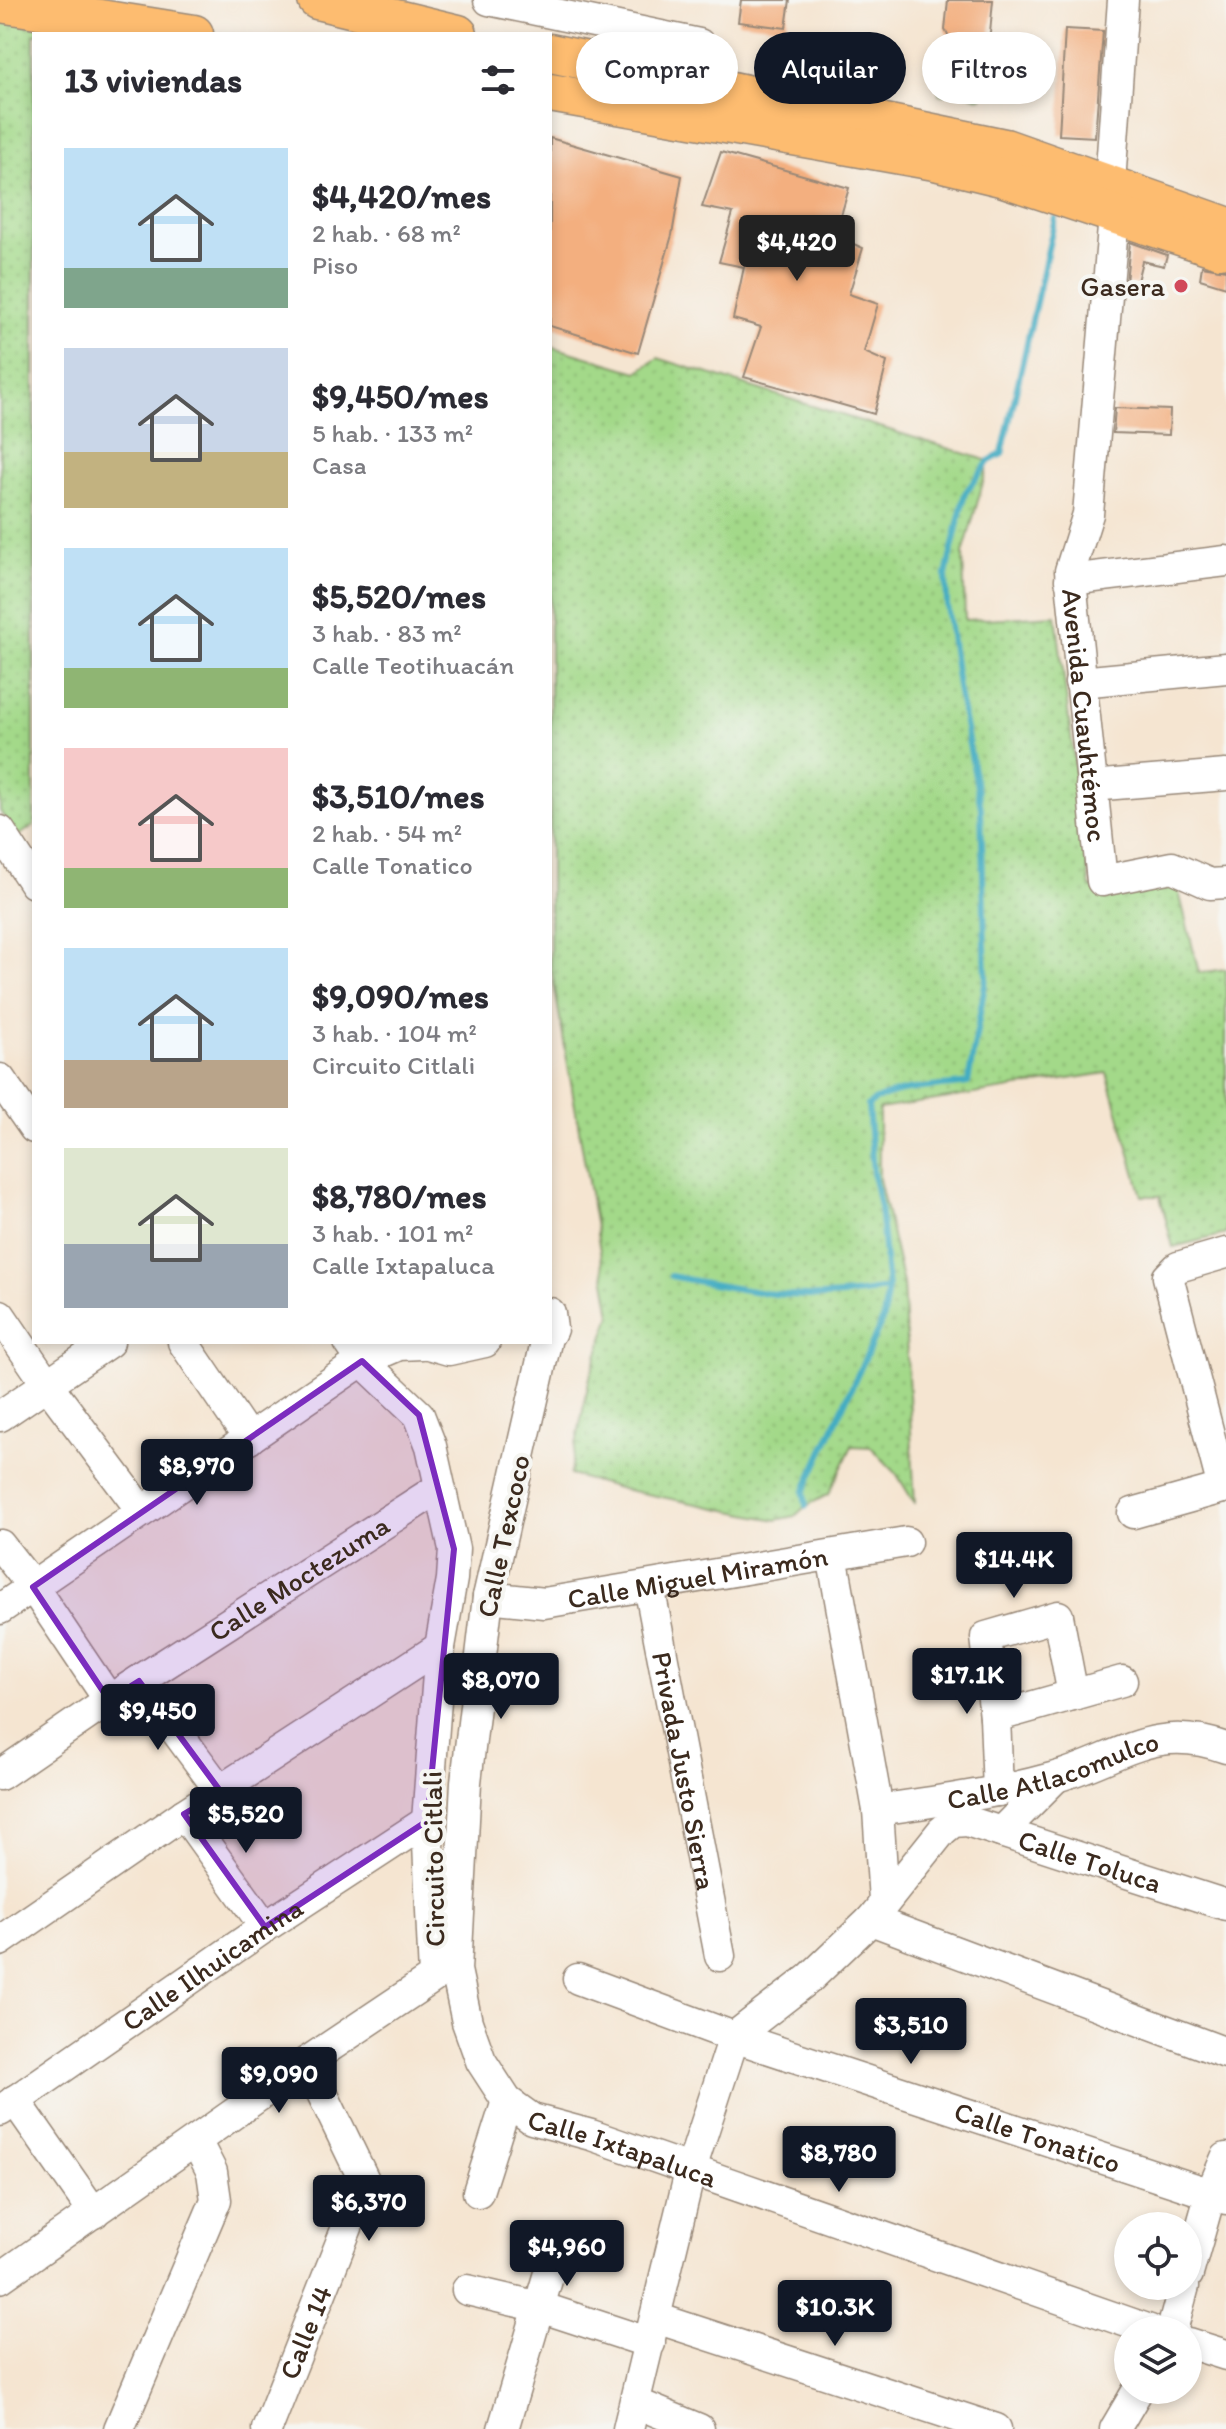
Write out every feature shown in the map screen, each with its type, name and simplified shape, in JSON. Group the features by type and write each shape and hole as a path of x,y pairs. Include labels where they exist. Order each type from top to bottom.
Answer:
{"main road":[{"path":"317,0 450,32"},
{"path":"18,4 182,32"},
{"path":"552,53 1005,148 1226,252"},
{"path":"552,93 935,161 1226,226"}],"street":[{"path":"489,0 642,32"},
{"name":"Avenida Cuauhtémoc","path":"1123,0 1112,199 1088,514 1070,571 1102,881 1172,867 1210,884 1226,883"},
{"path":"1070,580 1226,561"},
{"path":"1080,682 1226,668"},
{"path":"1091,786 1226,775"},
{"path":"0,831 32,880"},
{"path":"0,1079 32,1125"},
{"path":"1133,1513 1224,1488 1168,1277 1178,1267 1226,1253"},
{"path":"0,1315 47,1384 142,1511"},
{"path":"0,1416 106,1344"},
{"path":"184,1344 249,1439"},
{"name":"Calle Texcoco","path":"507,2101 481,2061 467,2022 456,1970 466,1782 488,1597 546,1344"},
{"path":"0,1609 249,1439 356,1351 399,1345 431,1345"},
{"name":"Circuito Citlali","path":"0,2278 307,2062 434,1977 427,1821 440,1647 454,1549 431,1446 419,1415 356,1351"},
{"name":"Calle Moctezuma","path":"0,1775 109,1700 439,1488"},
{"name":"Calle Miguel Miramón","path":"488,1597 544,1603 906,1542"},
{"path":"0,1545 33,1587 109,1700"},
{"path":"832,1555 878,1810 878,1911 1226,2053"},
{"name":"Privada Justo Sierra","path":"649,1586 720,1956"},
{"path":"998,1791 995,1717 986,1637 1058,1616 1073,1695"},
{"path":"0,1941 184,1814 440,1647"},
{"path":"139,1681 221,1792"},
{"path":"995,1717 1122,1681"},
{"name":"Calle Atlacomulco","path":"878,1810 998,1791 1055,1778 1145,1742 1175,1737 1206,1740 1226,1748"},
{"path":"1001,1832 1055,1778"},
{"path":"184,1814 265,1927"},
{"name":"Calle Ilhuicamina","path":"8,2106 265,1927 427,1821"},
{"name":"Calle Toluca","path":"953,1822 967,1821 1226,1905"},
{"name":"Calle Atlacomulco","path":"734,2037 810,1978 878,1911 942,1831 953,1822"},
{"name":"Calle Tonatico","path":"578,1979 734,2037 1219,2196"},
{"path":"699,2429 632,2416 690,2172 734,2037"},
{"name":"Calle 14","path":"267,2429 365,2182 307,2062"},
{"path":"478,2192 507,2101"},
{"name":"Calle Ixtapaluca","path":"507,2101 532,2119 591,2135 1114,2318"},
{"path":"8,2106 94,2213"},
{"path":"119,2429 216,2200 212,2172 196,2141"},
{"path":"1202,2239 1219,2196 1226,2158"},
{"path":"503,2429 557,2246"},
{"path":"467,2290 653,2331 996,2429"},
{"path":"1202,2347 1226,2355"},
{"path":"1115,2429 1130,2404"}],"highlighted area":[{"path":"362,1361 419,1415 454,1549 427,1821 265,1927 184,1814 221,1792 139,1681 109,1700 33,1587"}],"green space":[{"path":"0,20 63,32 32,32 32,827 16,837 0,811"},
{"path":"552,347 637,372 658,358 989,461 963,554 965,620 1056,615 1090,888 1174,872 1199,973 1226,969 1226,1234 1173,1247 1160,1196 1142,1196 1107,1073 879,1109 879,1179 903,1284 915,1504 896,1473 871,1447 852,1446 829,1494 806,1506 795,1516 776,1520 622,1489 570,1475 589,1380 611,1315 552,973"}],"building":[{"path":"741,0 790,0 786,28 738,22"},
{"path":"948,0 993,0 990,32 945,30"},
{"path":"1065,29 1103,31 1095,137 1059,135"},
{"path":"552,139 682,176 672,235 638,353 552,327"},
{"path":"721,152 849,188 835,236 863,248 849,294 878,304 864,352 887,362 874,414 744,377 761,327 733,319 744,267 719,262 733,213 702,207"},
{"path":"1130,242 1167,255 1164,266 1142,261 1136,285 1126,283"},
{"path":"1202,266 1226,270 1226,287 1200,279"},
{"path":"1115,408 1170,410 1169,435 1113,433"}],"waterway":[{"path":"806,1506 804,1492 883,1319 888,1288 880,1207 873,1173 868,1105 903,1091 968,1083 986,978 981,808 958,687 946,575 965,493 989,461 1002,454 1055,218"},
{"path":"671,1276 753,1291 806,1296 833,1296 888,1288"}],"place":[{"name":"Gasera","path":"1181,286"}]}
